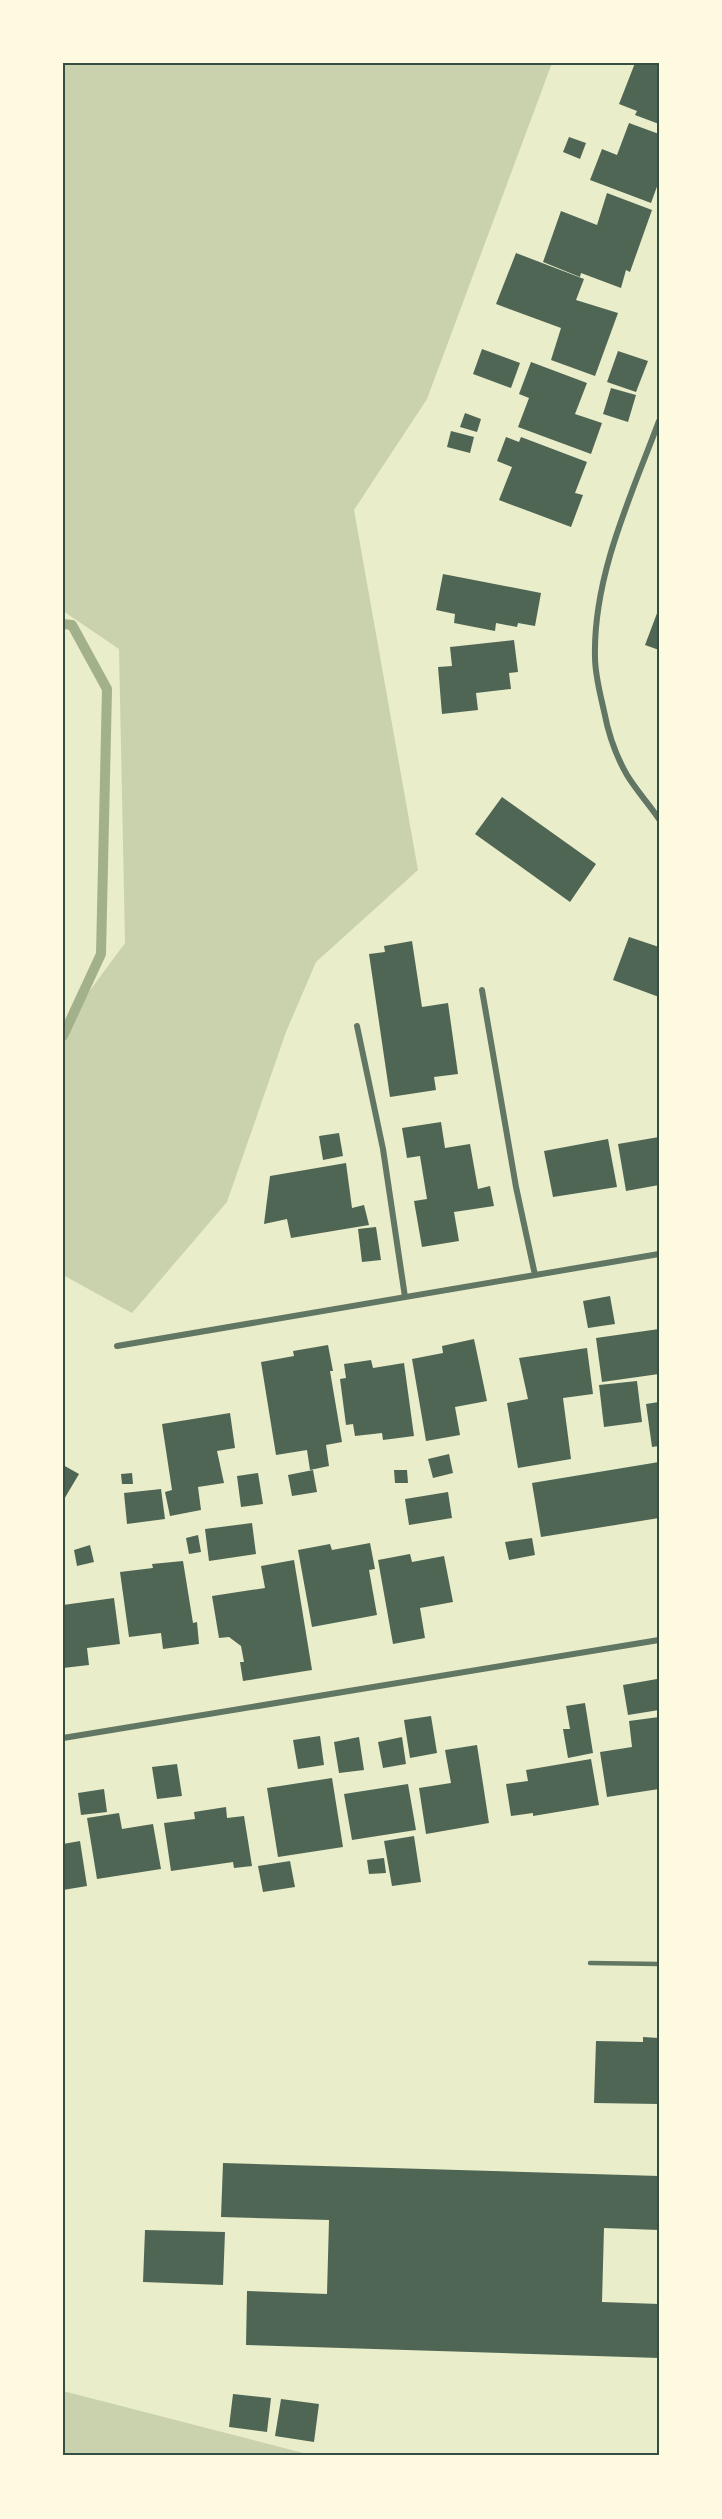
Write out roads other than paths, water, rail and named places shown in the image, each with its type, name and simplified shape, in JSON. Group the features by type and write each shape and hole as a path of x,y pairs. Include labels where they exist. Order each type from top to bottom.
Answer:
{"street":[{"path":"659,422 621,524 606,573 598,609 595,658 597,681 607,727 627,774 659,819"},
{"path":"482,990 516,1187 536,1275"},
{"path":"357,1026 383,1149 405,1297"},
{"path":"117,1346 659,1254"},
{"path":"63,1738 659,1641"}],"lane":[{"path":"590,1963 659,1964"}],"waterway":[{"path":"63,624 72,625 107,689 101,954 63,1036"}]}
